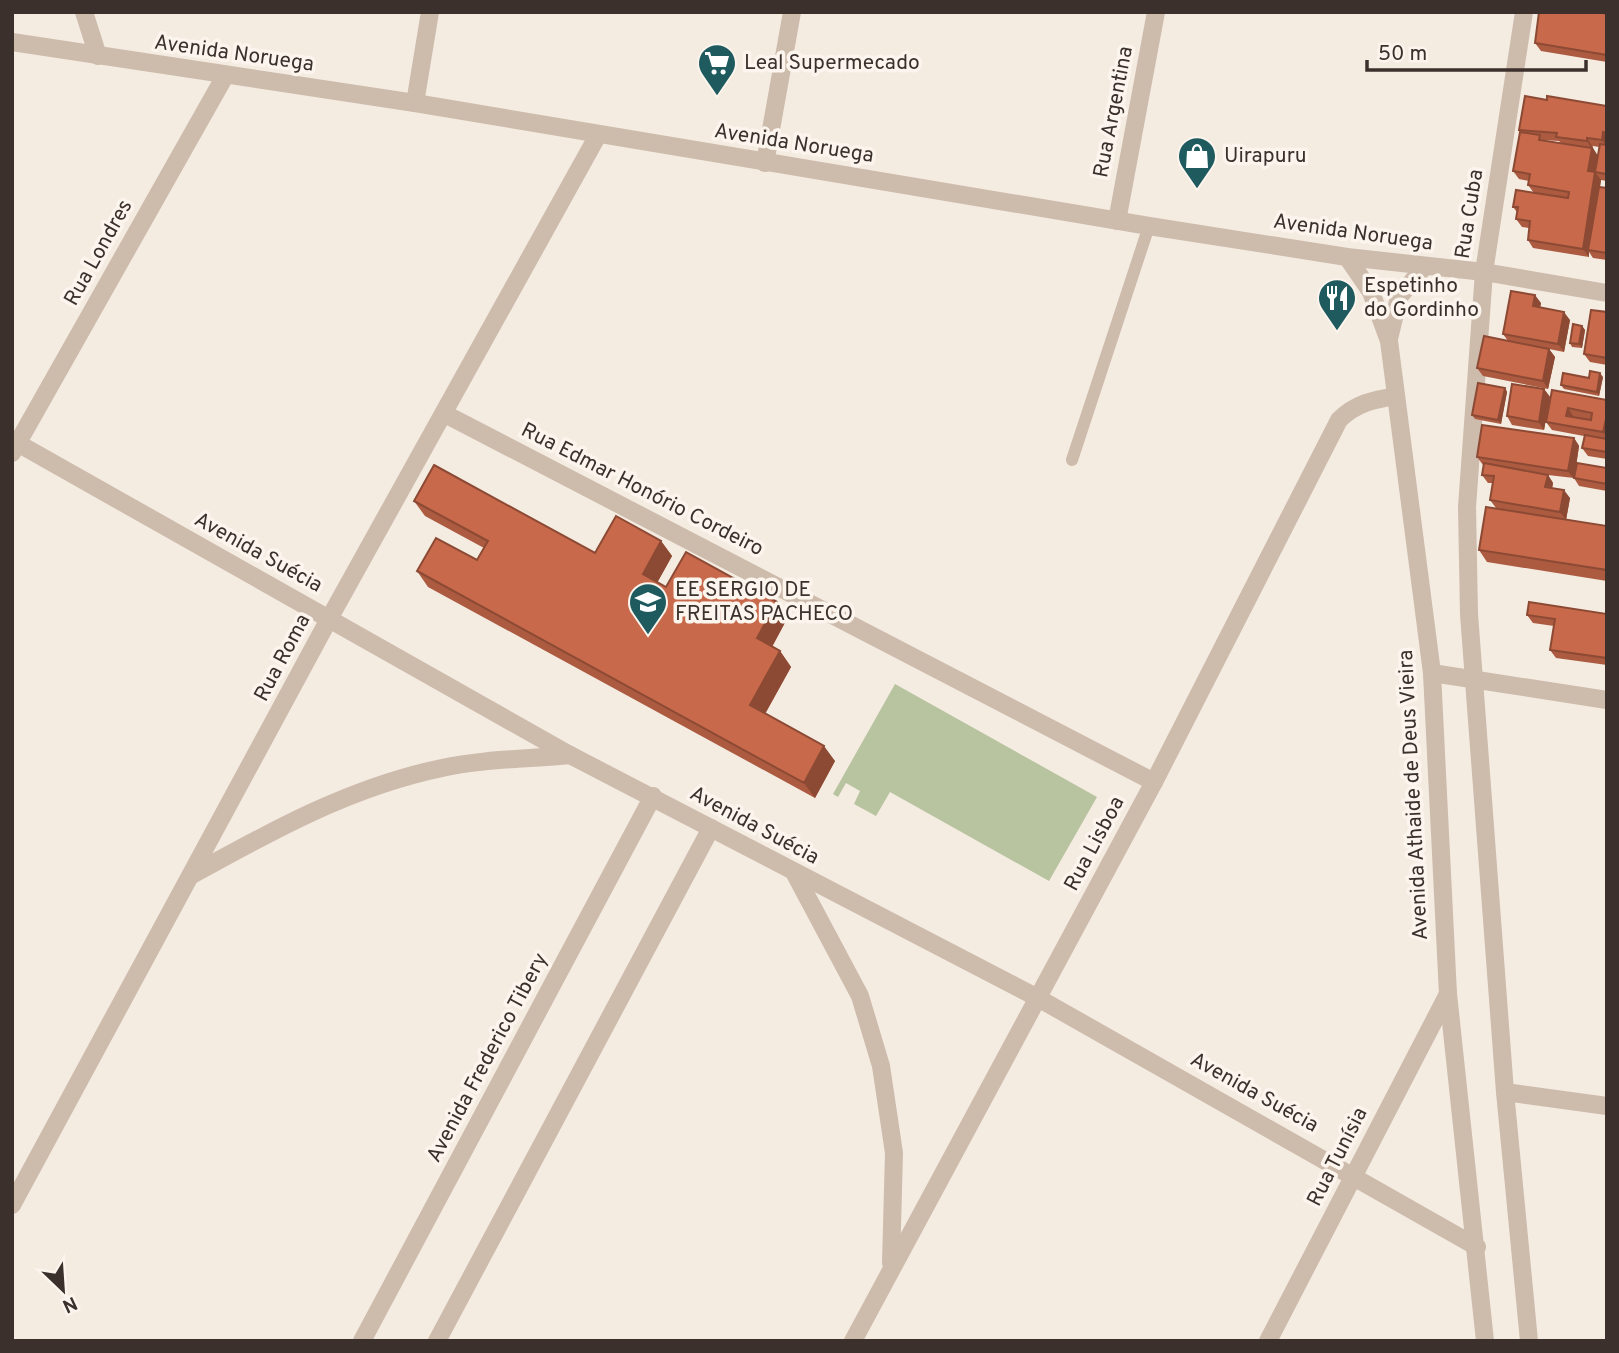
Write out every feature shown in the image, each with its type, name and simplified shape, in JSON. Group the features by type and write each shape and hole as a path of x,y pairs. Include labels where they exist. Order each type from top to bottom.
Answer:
{"street":[{"path":"84,12 98,56"},
{"path":"415,103 430,12"},
{"path":"765,163 792,12"},
{"name":"Rua Argentina","path":"1117,220 1156,12"},
{"name":"Rua Cuba","path":"1474,678 1469,614 1467,507 1483,272 1524,12"},
{"name":"Avenida Noruega","path":"12,42 415,103 1150,226 1348,257 1483,272 1607,293"},
{"name":"Rua Londres","path":"14,445 225,76"},
{"name":"Rua Roma","path":"12,1205 329,619 598,135"},
{"name":"Avenida Athaide de Deus Vieira","path":"1348,257 1371,292 1389,341 1432,673 1448,994 1485,1341"},
{"path":"1389,341 1399,297 1425,266"},
{"name":"Rua Lisboa","path":"853,1341 1154,782 1339,420 1350,409 1366,401 1396,396"},
{"name":"Rua Edmar Honório Cordeiro","path":"445,414 1154,782"},
{"name":"Avenida Suécia","path":"14,445 570,755 653,796 794,874 1038,998 1477,1247"},
{"path":"1432,673 1607,700"},
{"path":"1474,678 1505,1092 1529,1341"},
{"path":"192,875 279,826 356,791 444,768 570,755"},
{"name":"Avenida Frederico Tibery","path":"362,1341 653,796"},
{"path":"437,1341 711,828"},
{"path":"794,874 860,996 881,1066 894,1153 891,1268"},
{"name":"Rua Tunísia","path":"1268,1341 1448,994"},
{"path":"1505,1092 1607,1106"}],"lane":[{"path":"1072,460 1150,226"}],"green space":[{"path":"895,684 1097,797 1049,881 890,792 876,816 854,804 860,791 846,783 838,797 833,794"}],"building":[{"path":"1539,12 1607,14 1607,55 1535,43"},
{"path":"1525,96 1547,100 1547,96 1607,106 1607,133 1603,132 1602,140 1587,138 1587,141 1556,137 1557,133 1519,130"},
{"path":"1520,132 1540,135 1539,140 1592,148 1588,171 1595,172 1583,249 1528,240 1530,221 1516,219 1518,207 1513,207 1516,190 1568,198 1569,192 1528,185 1530,174 1513,171"},
{"path":"1600,144 1607,145 1606,174 1595,172"},
{"path":"1599,187 1607,188 1607,253 1588,250"},
{"path":"1511,291 1535,295 1533,306 1564,312 1558,344 1503,334"},
{"path":"1591,310 1607,312 1607,358 1584,354"},
{"path":"1573,324 1582,326 1579,344 1570,343"},
{"path":"1484,336 1549,349 1543,381 1477,368"},
{"path":"1590,371 1600,373 1597,392 1561,385 1563,373 1589,378"},
{"path":"1478,383 1505,388 1498,420 1472,415"},
{"path":"1512,384 1544,389 1539,422 1507,416"},
{"path":"1552,390 1607,400 1603,432 1546,422","holes":["1568,408 1592,413 1591,420 1566,416"]},
{"path":"1482,425 1574,438 1568,471 1477,457"},
{"path":"1585,435 1607,439 1607,452 1582,448"},
{"path":"1484,463 1548,475 1545,487 1564,490 1560,512 1490,500 1494,476 1482,475"},
{"path":"1577,463 1607,468 1607,484 1574,478"},
{"name":"EE SERGIO DE FREITAS PACHECO","path":"434,465 595,553 616,516 661,541 643,574 666,587 686,552 777,602 757,638 780,651 750,705 824,746 804,783 417,571 436,538 477,560 488,541 414,501"},
{"path":"1486,507 1607,526 1607,570 1479,550"},
{"path":"1529,602 1607,614 1607,658 1550,650 1555,619 1527,615"}],"place":[{"name":"Leal Supermecado","path":"717,97"},
{"name":"Uirapuru","path":"1197,190"},
{"name":"Espetinho do Gordinho","path":"1337,332"},
{"name":"EE SERGIO DE FREITAS PACHECO","path":"648,636"}]}
